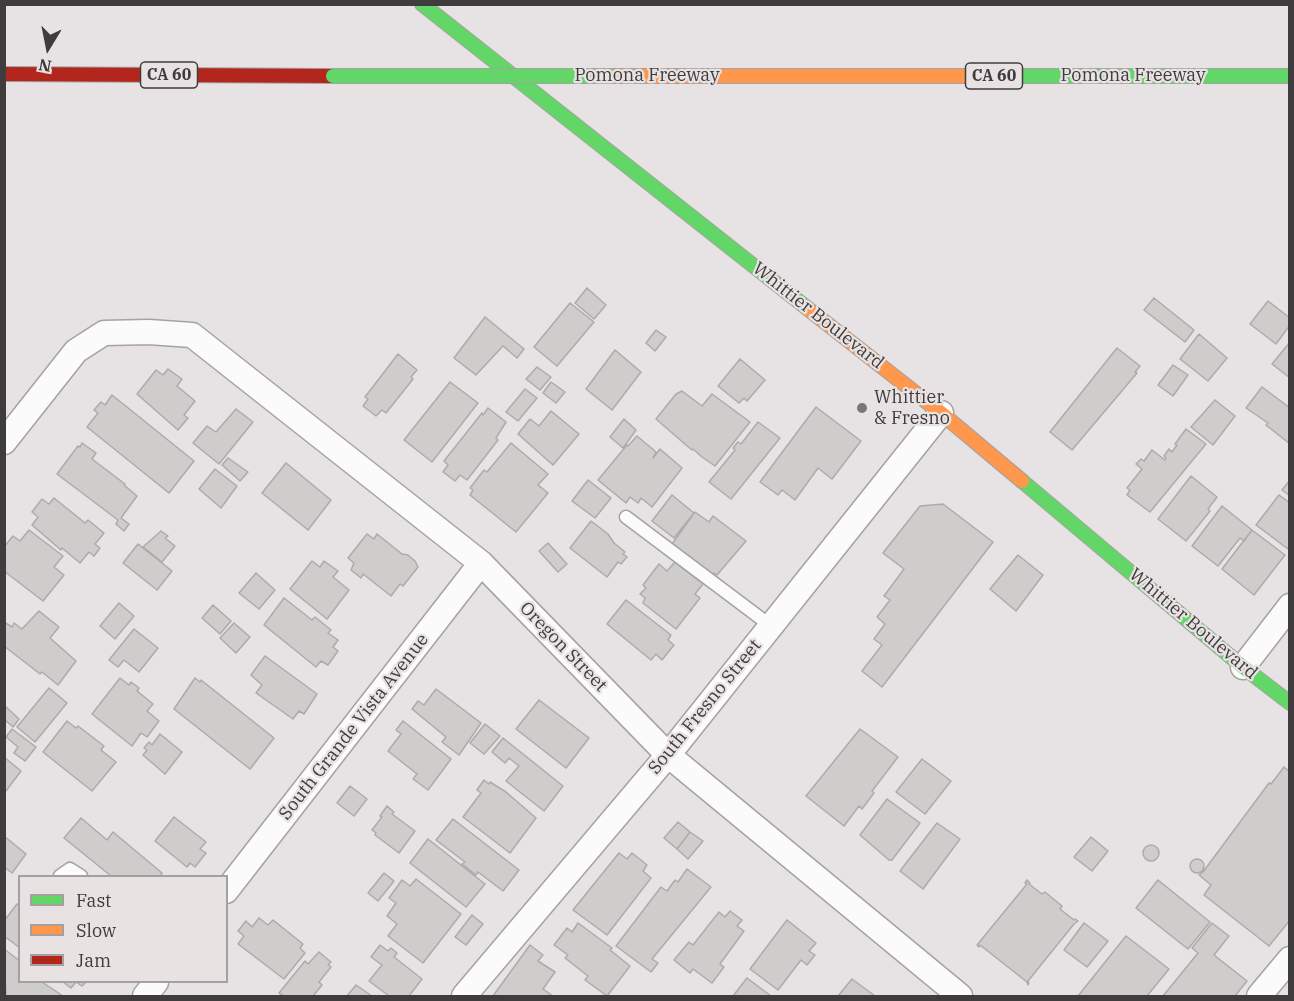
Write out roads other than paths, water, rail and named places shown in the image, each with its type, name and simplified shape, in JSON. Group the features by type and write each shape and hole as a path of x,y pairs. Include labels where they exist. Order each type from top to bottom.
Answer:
{"main road":[{"name":"Whittier Boulevard","path":"422,4 941,413 1290,704"},
{"name":"Pomona Freeway","path":"4,74 1290,76"}],"street":[{"name":"Oregon Street","path":"4,442 76,351 104,333 149,332 192,335 481,563 668,754 960,996"},
{"name":"South Fresno Street","path":"464,996 668,754 941,413"},
{"name":"South Grande Vista Avenue","path":"228,888 481,563"},
{"path":"1243,667 1290,606"},
{"path":"1259,996 1290,959"},
{"path":"145,996 155,983"}],"lane":[{"path":"626,517 771,626"},
{"path":"61,875 70,869 79,875"}],"place":[{"name":"Whittier & Fresno","path":"862,408"}]}
